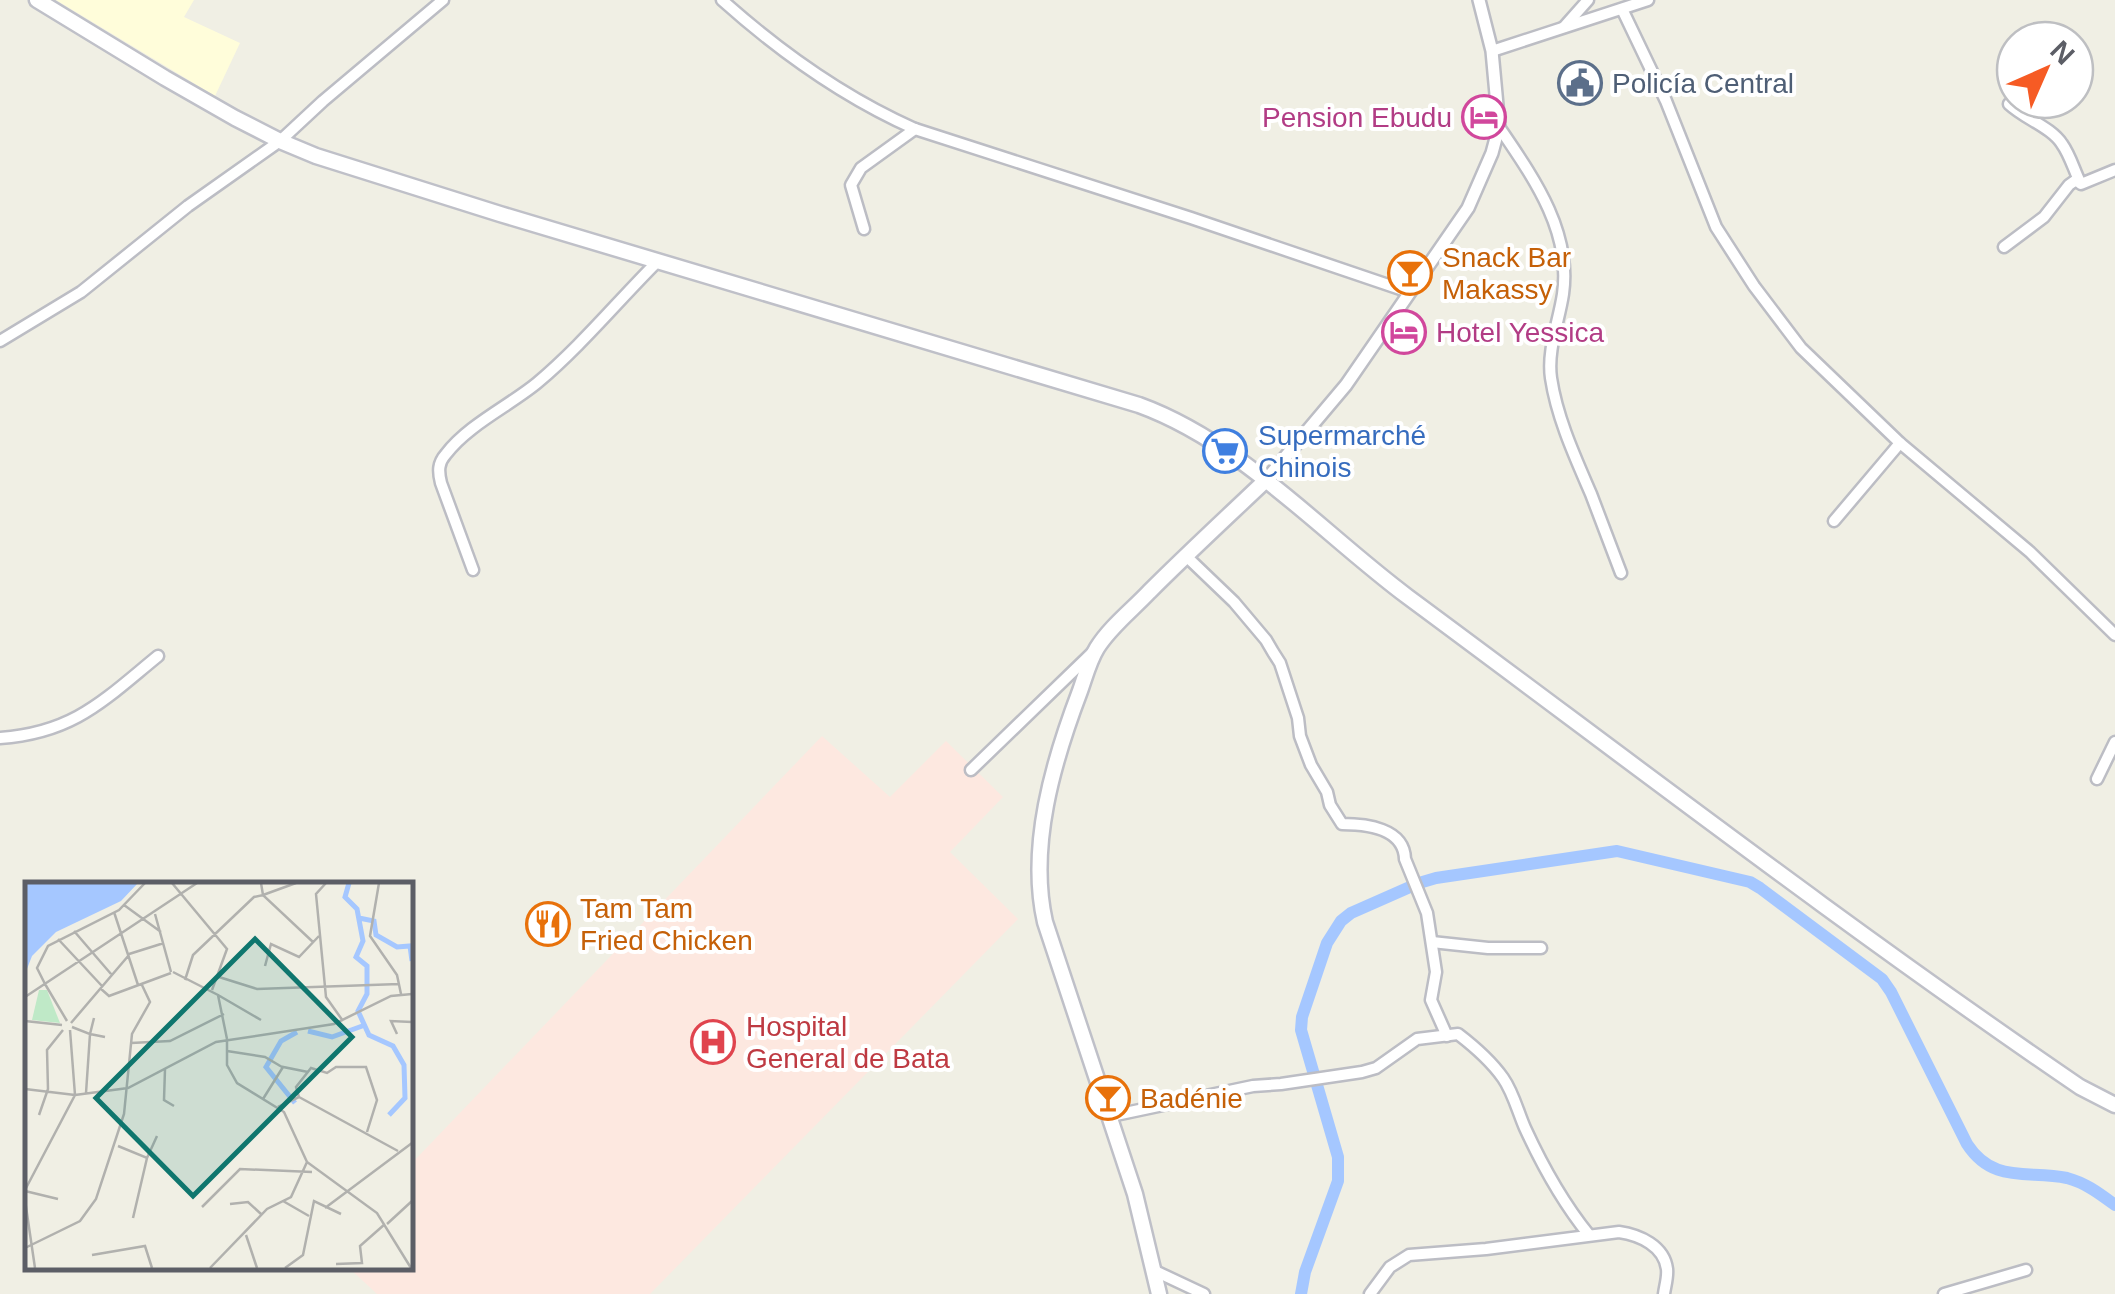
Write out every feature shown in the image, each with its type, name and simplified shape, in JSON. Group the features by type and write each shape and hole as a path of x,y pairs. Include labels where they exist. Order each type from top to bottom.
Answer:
{"main road":[{"path":"38,0 165,78 280,141 316,156 1139,405 1176,420 1221,446 1382,577 1825,908 2080,1087 2115,1106"},
{"path":"1159,1294 1135,1194 1045,922 1038,872 1049,797 1068,724 1098,648 1118,623 1265,481"}],"street":[{"path":"0,341 81,292 188,206 280,141 442,0"},
{"path":"722,0 807,68 876,112 915,129 1410,292"},
{"path":"1265,481 1346,385 1468,208 1492,153 1498,127 1492,50 1479,0"},
{"path":"1563,28 1588,0"},
{"path":"1492,50 1648,0"},
{"path":"1622,10 1666,101 1716,227 1801,348 1900,443 2030,552 2115,636"},
{"path":"2030,120 2062,143 2081,184"},
{"path":"1498,127 1552,214 1560,236 1566,266 1551,377 1567,436 1620,573"},
{"path":"864,229 852,185 856,175 915,129"},
{"path":"2081,184 2115,170"},
{"path":"2004,247 2044,218 2068,184 2076,180 2081,184"},
{"path":"473,570 441,483 440,462 461,439 561,362 657,262"},
{"path":"1834,521 1900,443"},
{"path":"1186,556 1266,640 1280,663 1311,765 1342,824 1368,824 1397,838 1405,851 1404,859 1424,902 1432,942 1436,972 1431,1000 1447,1036"},
{"path":"972,770 1098,648"},
{"path":"0,738 30,736 82,716 158,656"},
{"path":"2097,778 2115,742"},
{"path":"1432,942 1541,948"},
{"path":"1110,1116 1220,1092 1362,1072 1376,1068 1417,1039 1458,1034 1478,1049 1504,1079 1553,1180 1571,1213 1589,1235"},
{"path":"1370,1294 1390,1268 1409,1255 1619,1232 1634,1234 1660,1251 1667,1267 1664,1294"},
{"path":"1944,1294 2026,1270"},
{"path":"1155,1271 1204,1294"}],"shaded area":[{"path":"56,0 194,0 184,17 240,43 215,96"},
{"name":"Hospital General de Bata","path":"822,736 890,797 946,741 1003,797 950,852 1018,919 650,1294 377,1294 350,1269 412,1269 412,1163"}],"waterway":[{"path":"1301,1294 1305,1272 1338,1181 1338,1157 1301,1030 1302,1017 1327,943 1341,921 1351,913 1436,878 1617,851 1750,882 1760,888 1882,979 1977,1157 2012,1173 2074,1180 2115,1205"}],"place":[{"name":"Policía Central","path":"1580,83"},
{"name":"Pension Ebudu","path":"1484,117"},
{"name":"Snack Bar Makassy","path":"1410,273"},
{"name":"Hotel Yessica","path":"1404,332"},
{"name":"Supermarché Chinois","path":"1225,451"},
{"name":"Tam Tam Fried Chicken","path":"548,924"},
{"name":"Hospital General de Bata","path":"713,1042"},
{"name":"Badénie","path":"1108,1098"}]}
